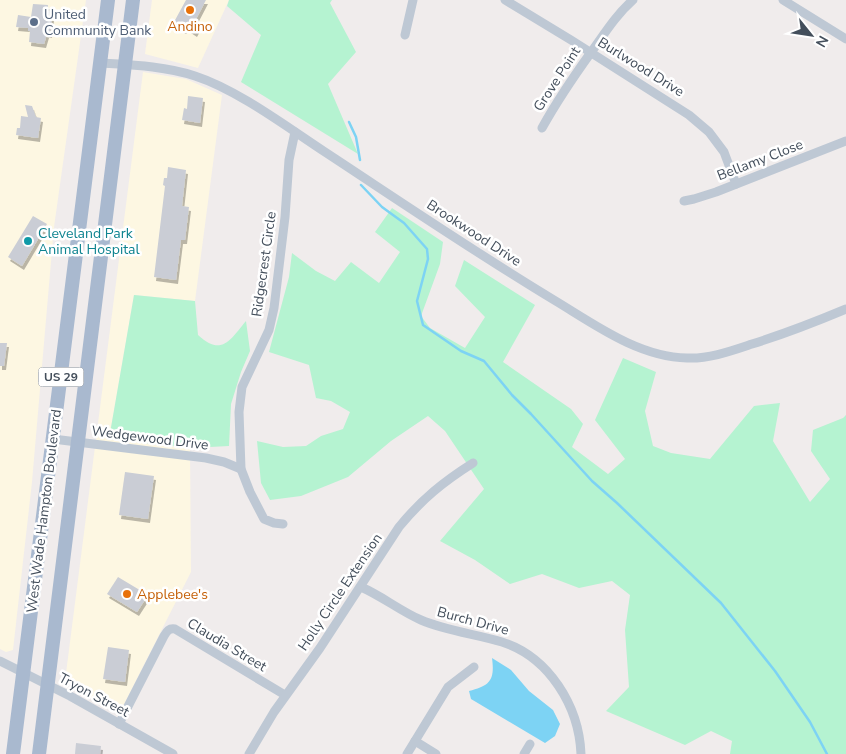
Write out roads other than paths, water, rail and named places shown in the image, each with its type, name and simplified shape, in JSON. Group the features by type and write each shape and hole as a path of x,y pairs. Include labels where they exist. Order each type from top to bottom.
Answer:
{"main road":[{"name":"West Wade Hampton Boulevard","path":"13,754 108,0"},
{"name":"West Wade Hampton Boulevard","path":"39,754 133,0"}],"street":[{"path":"405,35 413,0"},
{"name":"Burlwood Drive","path":"504,0 676,105 702,125 715,138 724,152 736,184"},
{"name":"Grove Point","path":"542,128 563,91 614,19 633,0"},
{"path":"783,0 846,39"},
{"name":"Brookwood Drive","path":"100,63 144,65 184,73 210,81 295,132 520,279 614,335 654,352 684,358 713,356 771,338 846,309"},
{"name":"Ridgecrest Circle","path":"283,524 264,519 250,492 241,469 239,430 242,388 268,330 274,308 285,217 289,160 295,132"},
{"name":"Bellamy Close","path":"684,201 736,184 846,142"},
{"name":"Wedgewood Drive","path":"53,439 206,458 224,462 241,469"},
{"name":"Holly Circle Extension","path":"249,754 285,695 320,648 414,509 434,490 473,463"},
{"name":"Burch Drive","path":"361,587 421,620 504,642 535,659 557,684 571,708 579,734 581,754"},
{"name":"Claudia Street","path":"119,724 164,636 172,628 285,695"},
{"name":"Tryon Street","path":"0,661 48,685 173,754"},
{"path":"407,754 448,687 474,667"},
{"path":"415,740 436,754"},
{"path":"524,754 530,744"}],"water":[{"path":"492,658 511,670 529,691 553,710 560,724 555,736 545,743 471,699 469,691 482,687 492,677"}],"waterway":[{"path":"349,122 356,137 360,160"},
{"path":"361,185 382,207 404,223 427,249 428,259 417,301 423,325 461,351 484,361 512,395 592,481 721,603 775,671 810,722 827,754"}],"place":[{"name":"Andino","path":"190,10"},
{"name":"United Community Bank","path":"34,22"},
{"name":"Cleveland Park Animal Hospital","path":"28,241"},
{"name":"Applebee's","path":"127,594"}]}
